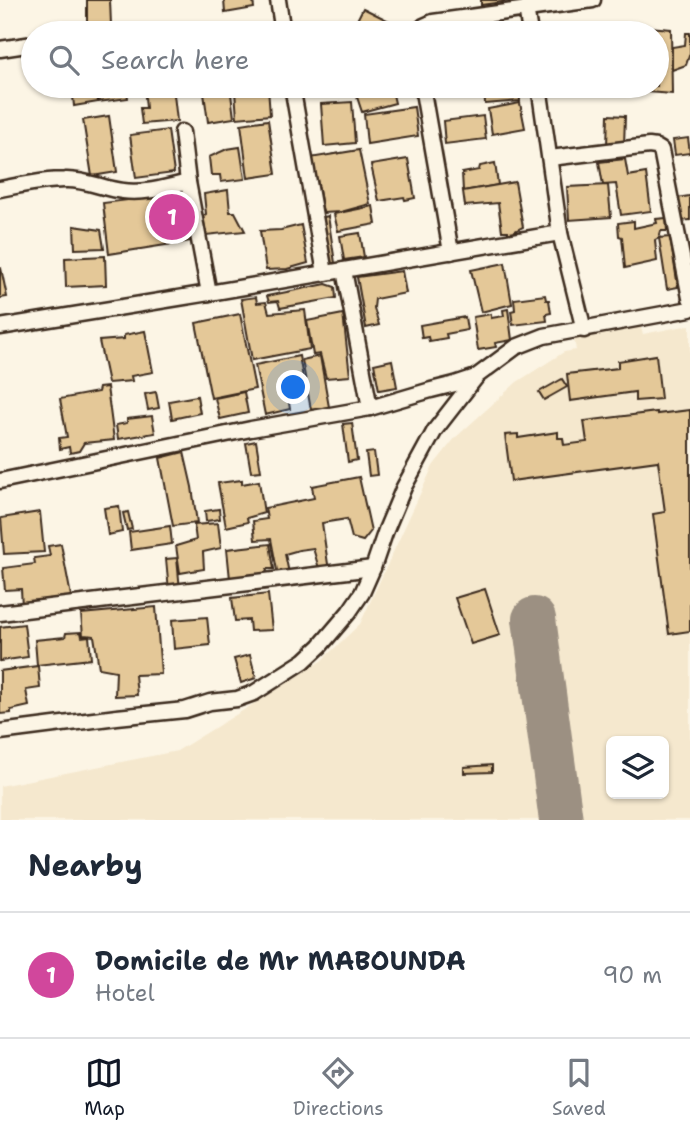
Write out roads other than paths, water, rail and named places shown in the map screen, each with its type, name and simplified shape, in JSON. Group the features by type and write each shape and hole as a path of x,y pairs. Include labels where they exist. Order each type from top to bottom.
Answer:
{"street":[{"path":"278,0 281,21"},
{"path":"440,21 593,0"},
{"path":"526,8 528,21"},
{"path":"0,49 21,46"},
{"path":"294,98 325,273"},
{"path":"424,98 451,252"},
{"path":"541,98 560,233 584,330"},
{"path":"182,132 188,182 209,293"},
{"path":"550,158 649,146 661,150 690,298"},
{"path":"0,188 65,180 128,192 188,182"},
{"path":"0,327 560,233"},
{"path":"344,270 370,408"},
{"path":"0,732 185,710 254,693 304,661 320,646 362,593 404,487 435,430 477,376 516,347 544,336 690,309"},
{"path":"0,481 251,429 370,408 477,376"},
{"path":"0,613 373,568"}],"place":[{"name":"Domicile de Mr MABOUNDA","path":"172,217"}]}
